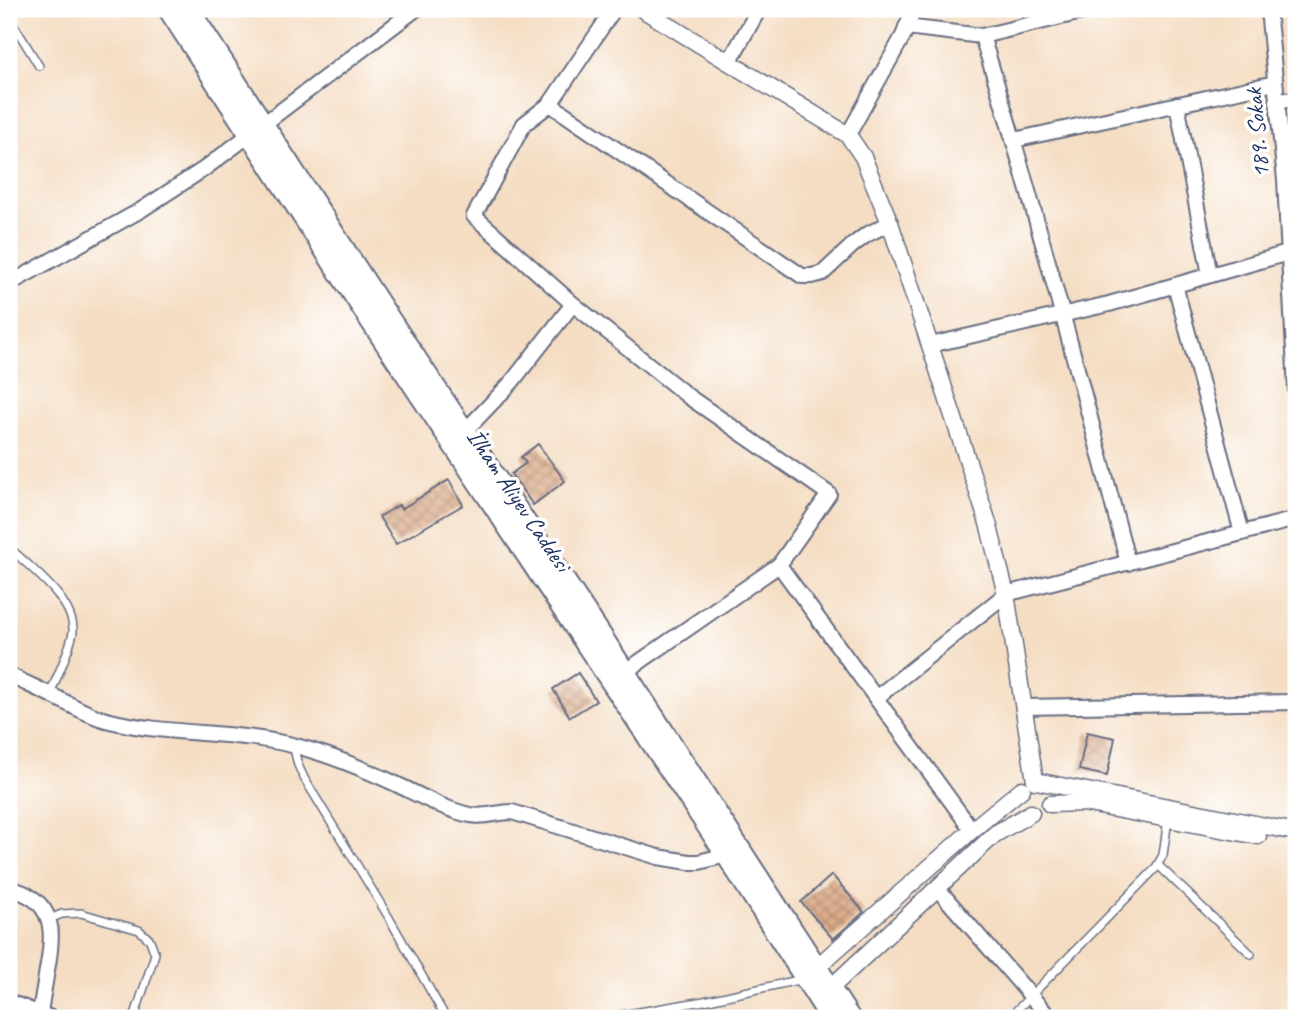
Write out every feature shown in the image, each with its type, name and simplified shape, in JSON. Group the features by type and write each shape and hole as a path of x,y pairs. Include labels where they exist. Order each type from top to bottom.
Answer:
{"main road":[{"name":"İlham Aliyev Caddesi","path":"168,9 384,310 625,672 811,973 825,994 850,1018"},
{"name":"İlham Aliyev Caddesi","path":"189,9 367,316 726,855 811,973"},
{"name":"İlham Aliyev Caddesi","path":"825,994 830,1018"}],"street":[{"path":"9,284 141,210 204,169 416,9"},
{"path":"614,9 550,104 524,124 474,216 573,303 689,397 829,494 779,565 625,672"},
{"path":"642,9 848,135 863,157 890,223 988,523 1006,594 1033,784"},
{"path":"729,62 759,9"},
{"path":"848,135 914,9"},
{"path":"906,27 982,36 1094,9"},
{"name":"189. Sokak","path":"1268,9 1292,251 1296,390"},
{"path":"982,36 1064,315 1128,563"},
{"path":"1014,140 1275,83"},
{"path":"1277,101 1296,99"},
{"path":"550,104 802,276 824,273 866,235 890,223"},
{"path":"1177,104 1210,275"},
{"path":"930,345 1109,304 1292,251"},
{"path":"1175,285 1242,533"},
{"path":"465,431 511,383 573,303"},
{"path":"876,698 1006,594 1296,519"},
{"path":"779,565 972,830"},
{"path":"9,675 90,715 106,720 293,745 343,761 472,816 512,812 646,854 689,862 712,860 726,855"},
{"path":"1024,707 1296,702"},
{"path":"811,973 972,830 1033,784 1045,785 1051,794 1050,804 1043,812 1031,813 995,834 825,994"},
{"path":"1031,813 1023,808 1020,794 1033,784 1296,832"},
{"path":"1050,804 1083,803 1296,843"},
{"path":"9,888 33,898 43,909 52,934 46,1016 9,1002"},
{"path":"937,888 1050,1018"}],"lane":[{"path":"9,17 39,66"},
{"path":"9,547 62,598 69,611 73,634 50,695"},
{"path":"293,745 303,778 388,916 446,1018"},
{"path":"1009,1018 1158,864 1163,855 1168,819"},
{"path":"1158,864 1251,954"},
{"path":"48,919 62,914 81,913 139,930 150,940 155,954 134,1018"},
{"path":"604,1018 704,1001 811,973"}],"building":[{"path":"538,444 565,481 533,505 511,474 526,463 521,457"},
{"path":"449,480 463,505 396,544 379,517 399,505 401,509"},
{"path":"578,673 596,701 570,717 553,689"},
{"path":"1087,732 1115,738 1107,776 1079,770"},
{"path":"832,875 864,912 833,939 801,902"}]}
